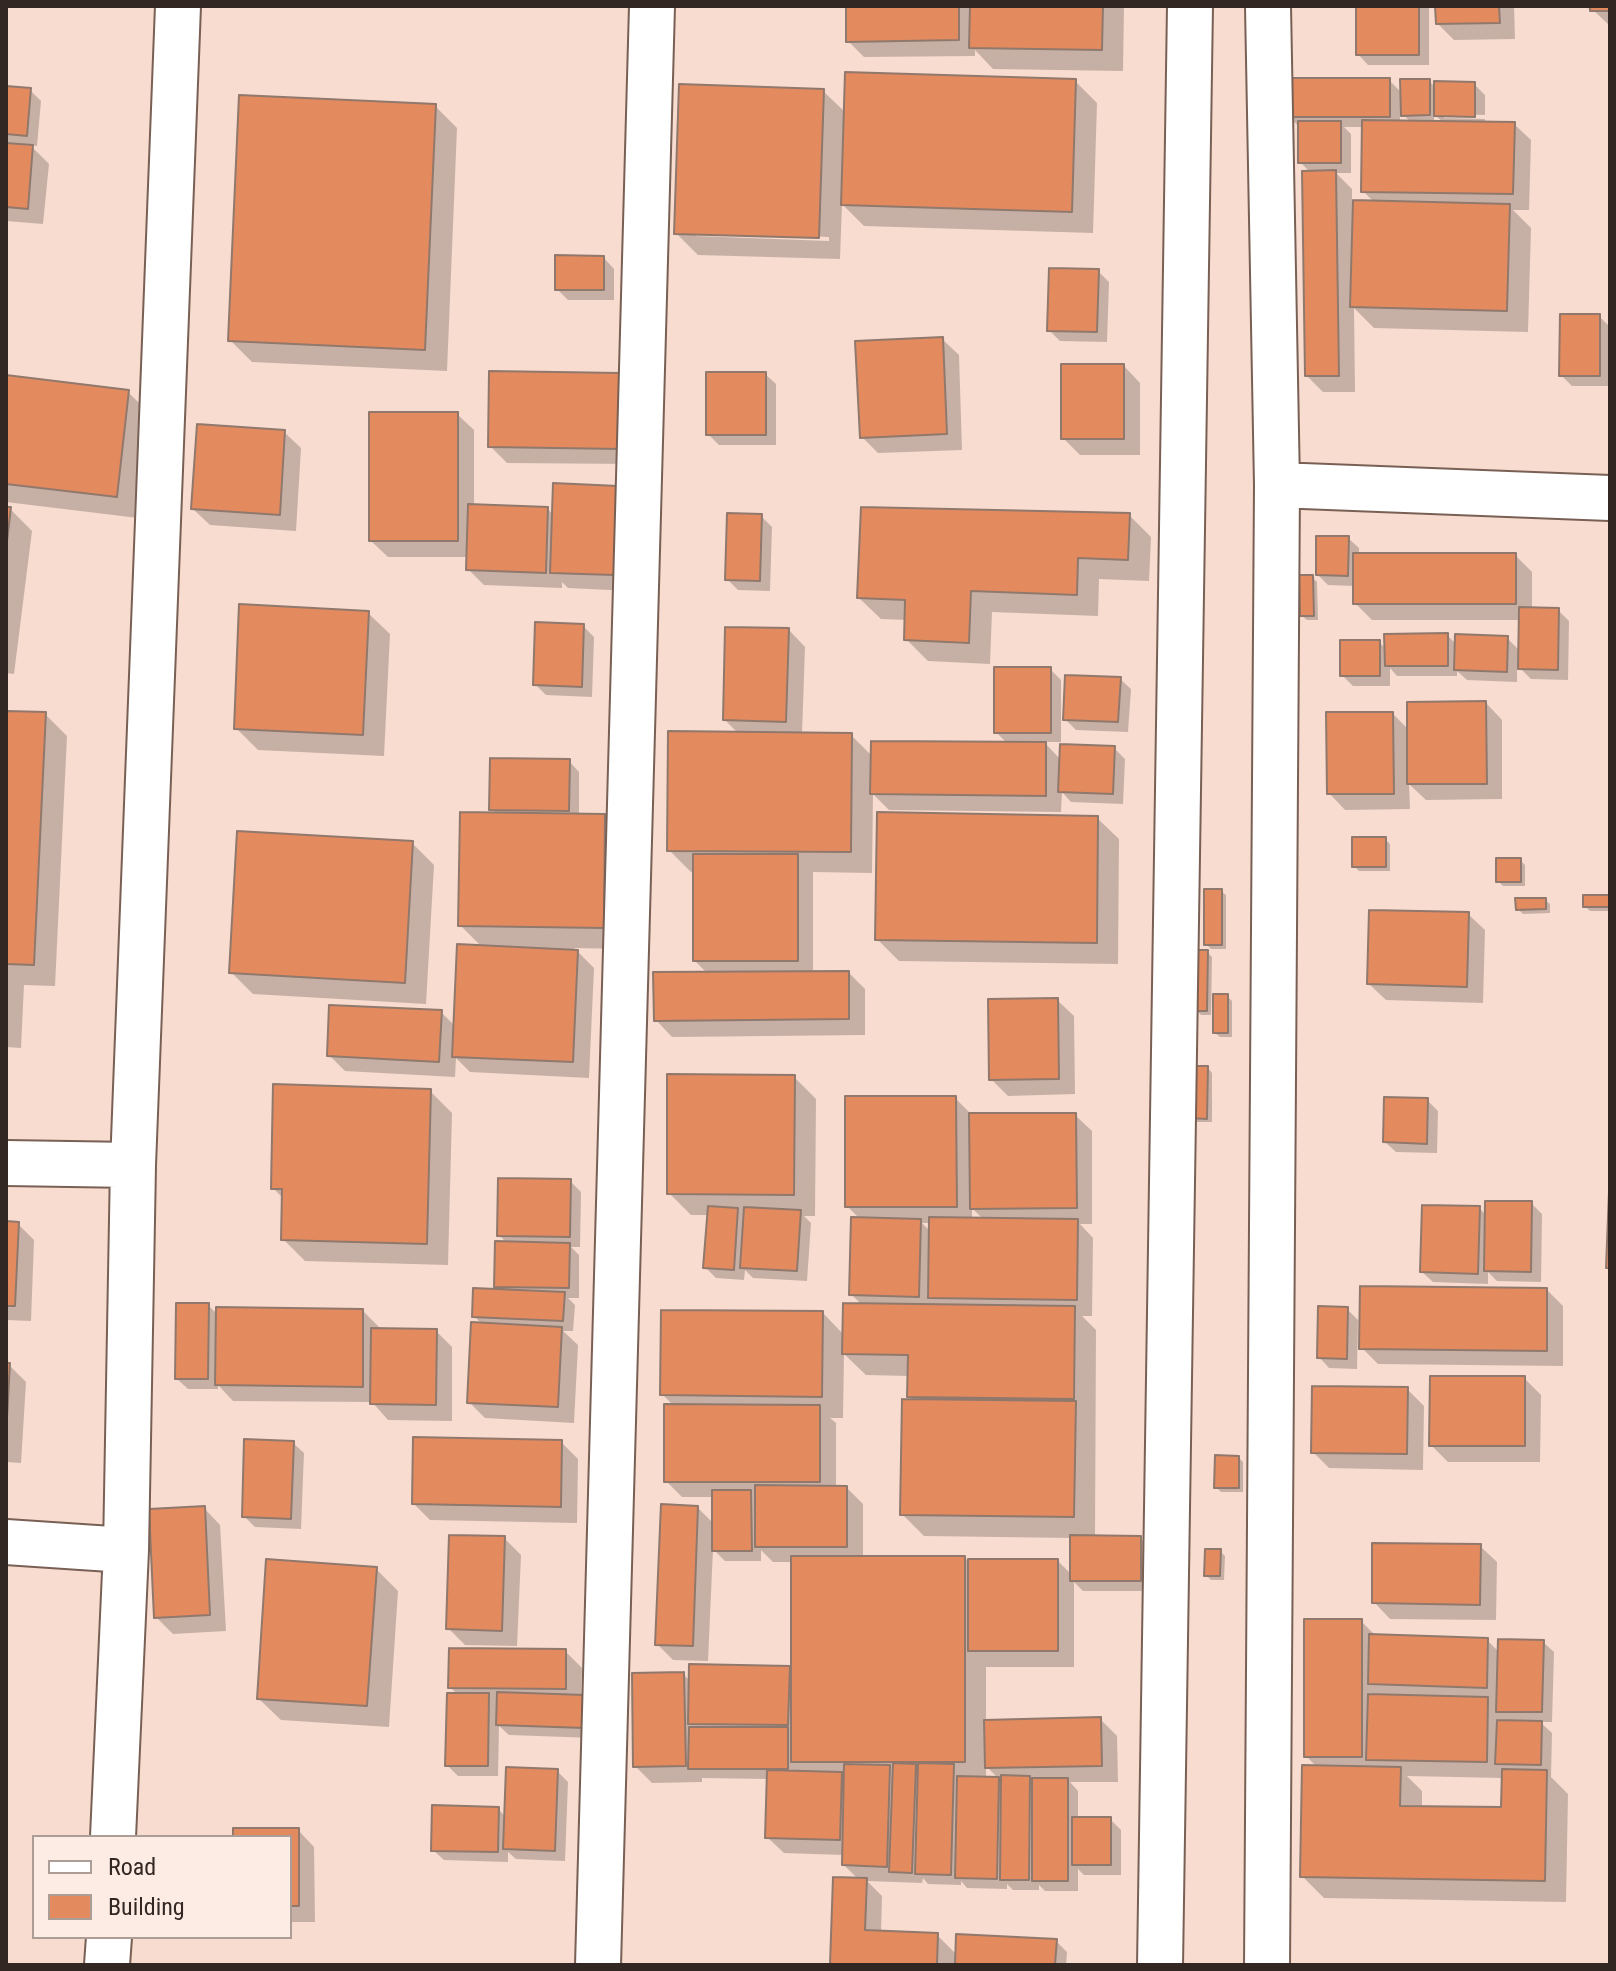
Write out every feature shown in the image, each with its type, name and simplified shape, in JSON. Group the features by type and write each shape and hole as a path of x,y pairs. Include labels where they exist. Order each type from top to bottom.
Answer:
{"street":[{"path":"113,1835 126,1550 133,1165 178,6"},
{"path":"598,1965 652,6"},
{"path":"1160,1965 1190,6"},
{"path":"1267,1965 1277,485 1268,6"},
{"path":"1277,485 1610,498"},
{"path":"6,1163 133,1165"},
{"path":"6,1542 126,1550"},
{"path":"107,1965 109,1939"}],"building":[{"path":"846,6 959,6 959,40 846,42"},
{"path":"970,6 1103,6 1102,50 969,48"},
{"path":"1356,6 1419,6 1419,55 1356,55"},
{"path":"1435,6 1499,6 1500,23 1436,24"},
{"path":"1590,6 1610,6 1610,11 1590,11"},
{"path":"845,72 1076,79 1072,212 841,205"},
{"path":"1284,78 1390,78 1390,117 1285,117"},
{"path":"1400,79 1430,79 1430,115 1401,116"},
{"path":"1434,81 1475,82 1475,117 1434,116"},
{"path":"679,84 824,89 819,238 674,234"},
{"path":"6,86 31,88 27,136 6,134"},
{"path":"239,95 436,104 425,350 228,341"},
{"path":"1362,120 1515,122 1513,194 1361,192"},
{"path":"1298,121 1341,121 1341,163 1298,163"},
{"path":"6,143 33,145 28,209 6,207"},
{"path":"1336,170 1339,376 1305,376 1302,171"},
{"path":"1353,200 1510,204 1507,311 1350,307"},
{"path":"555,255 604,256 604,290 555,290"},
{"path":"1049,268 1099,269 1097,332 1047,331"},
{"path":"1560,314 1600,314 1600,376 1559,376"},
{"path":"943,337 947,434 860,438 855,341"},
{"path":"1061,364 1124,364 1124,439 1061,439"},
{"path":"489,371 621,373 620,449 488,447"},
{"path":"706,372 766,372 766,435 706,435"},
{"path":"6,375 129,390 117,497 6,484"},
{"path":"369,412 458,412 458,541 369,541"},
{"path":"197,424 285,430 280,515 191,509"},
{"path":"553,483 618,486 614,575 550,573"},
{"path":"468,504 548,507 546,573 466,570"},
{"path":"6,507 11,507 6,550"},
{"path":"861,507 1130,513 1128,560 1078,558 1077,595 971,591 969,643 904,640 905,600 857,598"},
{"path":"727,513 762,514 760,581 725,580"},
{"path":"1316,536 1349,536 1348,576 1316,575"},
{"path":"1353,553 1516,553 1516,604 1353,604"},
{"path":"1299,575 1313,575 1314,616 1300,616"},
{"path":"239,604 369,611 363,735 234,729"},
{"path":"1519,607 1559,608 1558,670 1518,669"},
{"path":"535,622 584,624 582,687 533,685"},
{"path":"725,627 789,628 786,722 723,720"},
{"path":"1448,633 1448,666 1385,666 1384,634"},
{"path":"1455,634 1508,636 1507,672 1454,670"},
{"path":"1340,640 1380,640 1380,676 1340,676"},
{"path":"994,667 1051,667 1051,733 994,733"},
{"path":"1065,675 1121,677 1118,722 1063,720"},
{"path":"1486,701 1487,784 1407,784 1407,702"},
{"path":"6,711 46,712 34,965 6,964"},
{"path":"1326,712 1393,712 1394,794 1327,794"},
{"path":"668,731 852,733 851,852 667,851"},
{"path":"871,741 1046,742 1046,796 870,794"},
{"path":"1060,744 1115,746 1113,794 1058,792"},
{"path":"490,758 570,759 569,811 489,810"},
{"path":"460,812 605,814 604,928 458,926"},
{"path":"877,812 1098,816 1097,943 875,940"},
{"path":"237,831 413,841 405,983 229,973"},
{"path":"1352,837 1386,837 1386,867 1352,867"},
{"path":"693,854 798,854 798,961 693,961"},
{"path":"1496,858 1521,858 1521,882 1496,882"},
{"path":"1204,889 1222,889 1222,945 1204,945"},
{"path":"1583,895 1610,895 1610,907 1583,907"},
{"path":"1515,898 1546,898 1546,909 1516,910"},
{"path":"1369,910 1469,912 1467,987 1367,984"},
{"path":"457,944 578,950 573,1062 452,1057"},
{"path":"1195,950 1208,950 1207,1011 1194,1011"},
{"path":"849,971 849,1019 654,1021 653,972"},
{"path":"1213,994 1228,994 1228,1033 1213,1033"},
{"path":"1058,998 1059,1079 989,1080 988,999"},
{"path":"329,1005 442,1010 439,1062 327,1056"},
{"path":"1189,1066 1208,1066 1207,1119 1188,1118"},
{"path":"667,1074 795,1075 794,1195 667,1194"},
{"path":"273,1084 431,1089 427,1244 281,1240 282,1189 271,1189"},
{"path":"845,1096 956,1096 957,1207 845,1207"},
{"path":"1384,1097 1428,1098 1427,1144 1383,1142"},
{"path":"969,1113 1076,1113 1077,1208 970,1209"},
{"path":"1610,1166 1610,1268 1606,1268"},
{"path":"498,1178 571,1179 570,1237 497,1236"},
{"path":"1485,1201 1532,1201 1531,1272 1484,1271"},
{"path":"1422,1205 1480,1206 1478,1274 1420,1272"},
{"path":"708,1206 738,1208 734,1270 703,1268"},
{"path":"744,1207 801,1210 797,1271 740,1268"},
{"path":"851,1217 921,1219 919,1297 849,1295"},
{"path":"929,1217 1078,1219 1077,1300 928,1298"},
{"path":"6,1221 19,1222 15,1306 6,1306"},
{"path":"495,1241 570,1243 569,1288 494,1287"},
{"path":"1360,1286 1547,1288 1547,1351 1359,1349"},
{"path":"473,1288 565,1292 563,1321 472,1317"},
{"path":"176,1303 209,1303 208,1379 175,1379"},
{"path":"843,1303 1075,1306 1074,1399 907,1397 908,1355 842,1354"},
{"path":"1318,1306 1348,1307 1347,1359 1317,1358"},
{"path":"216,1307 363,1309 363,1387 215,1385"},
{"path":"661,1310 823,1311 822,1397 660,1395"},
{"path":"471,1322 562,1327 558,1407 467,1403"},
{"path":"371,1328 437,1329 436,1405 370,1404"},
{"path":"6,1363 10,1363 6,1437"},
{"path":"1430,1376 1525,1376 1525,1446 1429,1446"},
{"path":"1312,1386 1408,1387 1407,1454 1311,1453"},
{"path":"902,1399 1076,1401 1074,1517 900,1515"},
{"path":"664,1404 820,1405 820,1482 664,1482"},
{"path":"413,1437 562,1440 561,1507 412,1504"},
{"path":"244,1439 294,1441 291,1519 242,1517"},
{"path":"1215,1455 1239,1456 1239,1488 1214,1488"},
{"path":"755,1485 847,1486 847,1547 755,1547"},
{"path":"712,1490 751,1490 752,1551 712,1551"},
{"path":"661,1504 698,1506 693,1646 655,1645"},
{"path":"205,1506 210,1615 154,1618 149,1509"},
{"path":"449,1535 505,1536 502,1631 446,1629"},
{"path":"1070,1535 1141,1536 1141,1581 1070,1581"},
{"path":"1372,1543 1481,1544 1480,1605 1372,1603"},
{"path":"1205,1549 1221,1549 1220,1576 1204,1576"},
{"path":"791,1556 965,1556 965,1762 791,1762"},
{"path":"266,1559 377,1567 367,1706 257,1699"},
{"path":"968,1559 1058,1559 1058,1651 968,1651"},
{"path":"1304,1619 1362,1619 1362,1757 1304,1757"},
{"path":"1369,1634 1488,1638 1487,1688 1368,1684"},
{"path":"1498,1639 1544,1640 1542,1712 1496,1712"},
{"path":"449,1648 566,1649 566,1689 448,1688"},
{"path":"689,1664 790,1666 788,1725 688,1724"},
{"path":"684,1672 686,1766 633,1767 632,1673"},
{"path":"497,1692 585,1695 584,1728 496,1725"},
{"path":"447,1693 489,1693 488,1766 445,1766"},
{"path":"1368,1694 1488,1697 1487,1762 1366,1760"},
{"path":"1101,1717 1102,1766 985,1768 984,1720"},
{"path":"1497,1720 1542,1721 1541,1765 1495,1764"},
{"path":"689,1727 788,1727 788,1769 688,1769"},
{"path":"893,1763 916,1764 912,1873 889,1872"},
{"path":"918,1763 954,1764 951,1875 915,1874"},
{"path":"844,1764 890,1765 887,1867 842,1865"},
{"path":"1302,1765 1401,1767 1400,1806 1501,1807 1502,1769 1547,1770 1545,1881 1300,1877"},
{"path":"506,1767 558,1769 555,1851 503,1849"},
{"path":"767,1770 842,1772 840,1840 765,1838"},
{"path":"1001,1775 1030,1776 1029,1880 1000,1880"},
{"path":"957,1776 999,1777 997,1879 955,1878"},
{"path":"1032,1778 1068,1778 1068,1881 1032,1881"},
{"path":"432,1805 499,1807 498,1852 431,1851"},
{"path":"1072,1817 1111,1817 1111,1865 1072,1865"},
{"path":"233,1828 299,1828 299,1906 292,1906 292,1835 233,1835"},
{"path":"833,1877 867,1878 865,1930 938,1933 937,1965 830,1965"},
{"path":"956,1934 1057,1939 1055,1965 955,1965"}]}
